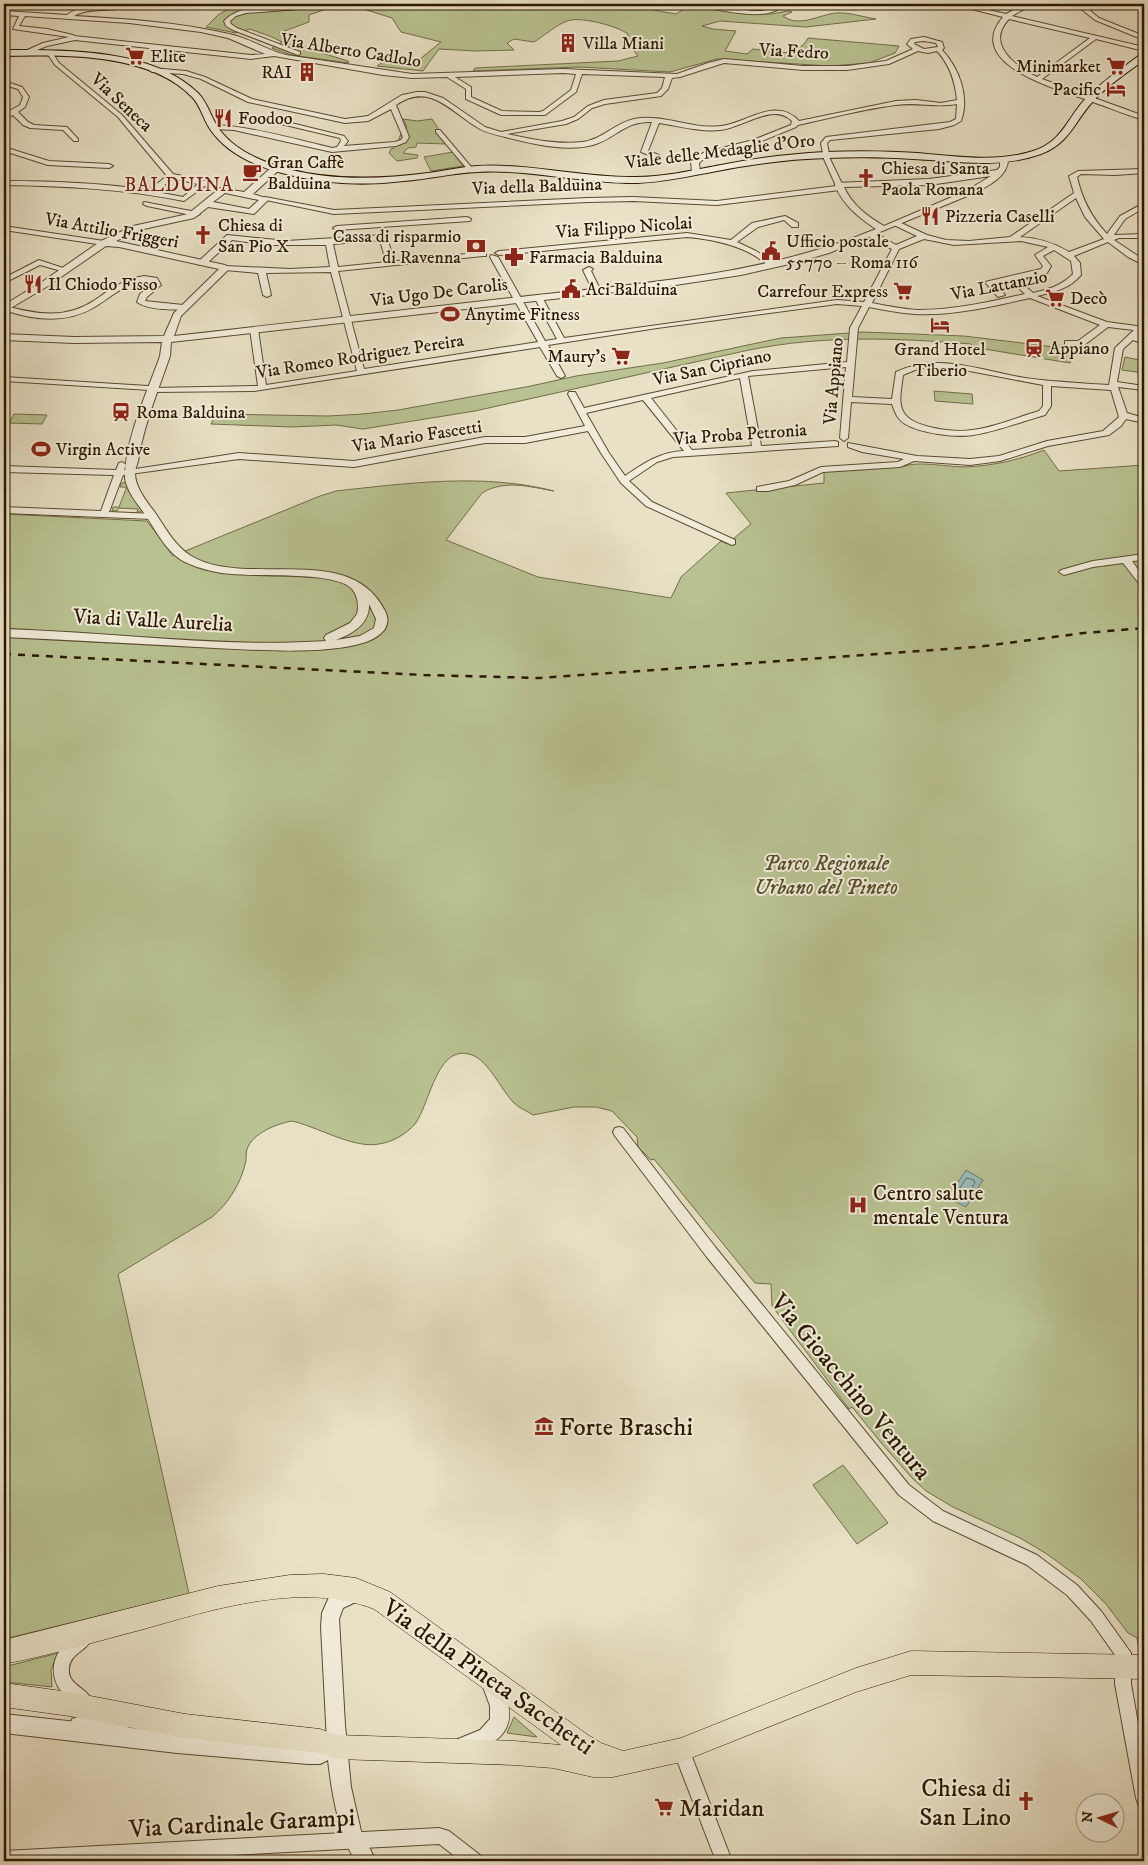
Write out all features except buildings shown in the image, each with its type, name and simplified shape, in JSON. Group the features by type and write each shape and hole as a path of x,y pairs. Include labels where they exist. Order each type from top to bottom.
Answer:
{"main road":[{"path":"1139,4 1144,4"},
{"name":"Viale delle Medaglie d'Oro","path":"4,53 50,53 106,58 152,70 174,80 193,93 203,105 215,129 236,150 275,168 309,177 360,180 406,179 470,169 513,169 571,177 614,180 659,178 776,159 826,155 889,154 968,160 1004,160 1034,153 1061,140 1090,99 1144,56"},
{"name":"Via della Pineta Sacchetti","path":"4,1652 244,1593 313,1586 342,1587 365,1591 382,1600 579,1744 595,1753 623,1763"},
{"path":"623,1763 681,1750 856,1680 911,1664 939,1662 1134,1667"},
{"name":"Via della Pineta Sacchetti","path":"4,1695 103,1710 157,1722 320,1741 337,1747 447,1750 545,1756 604,1766 623,1763"}],"street":[{"path":"67,17 78,11 115,8 128,4"},
{"path":"298,53 235,29 228,25 227,21 234,15 244,11 320,4"},
{"path":"689,4 694,4"},
{"path":"707,5 766,13 778,8 774,4"},
{"path":"955,4 1144,49"},
{"path":"1030,4 1008,16 998,29 998,45 1011,64 1037,80 1144,118"},
{"path":"1078,4 1097,19 1143,38"},
{"name":"Via Alberto Cadlolo","path":"4,13 138,22 214,32 230,36 276,55 394,75 450,76 580,71 669,76"},
{"path":"23,14 15,28 47,31 75,38 251,57 276,55"},
{"path":"1037,80 1096,37"},
{"path":"25,53 45,44 75,38"},
{"path":"1132,45 1143,38"},
{"path":"883,228 853,209 846,200 826,155 824,142 831,137 931,128 952,124 959,120 960,101 956,78 939,50 941,45 939,42 922,39 910,42 917,49 939,50"},
{"name":"Via Fedro","path":"669,76 681,75 720,62 803,68 862,67 887,62 917,49"},
{"name":"Via Seneca","path":"50,53 58,64 120,116 171,176"},
{"path":"152,70 171,70 187,73 208,80 250,101 338,120 355,121 374,116 401,97 410,94 432,96 482,128 527,139 585,145 598,141 631,122 641,120 689,128 717,128 774,112 791,116 797,122"},
{"path":"450,76 469,88 468,98 501,113 539,114 545,113 574,91 580,71"},
{"path":"498,133 559,124 573,119 590,107 604,102 659,94 665,89 669,76"},
{"path":"4,83 20,88 25,93 25,104 11,114 28,125 65,128 76,140"},
{"path":"696,172 695,162 702,155 755,142 794,126 797,122 896,103 916,102 941,105 960,101"},
{"path":"215,129 234,128 331,150 396,144 404,141 406,137 392,104"},
{"path":"295,110 279,122 343,138 345,141 338,149"},
{"path":"656,121 644,152 657,156"},
{"path":"438,130 470,169"},
{"path":"4,149 48,163 109,166"},
{"path":"839,186 929,182 1001,172 1004,160"},
{"path":"246,195 275,168"},
{"path":"1144,171 1115,173 1080,172 1073,176 1077,194 1090,221 1122,250 1144,263"},
{"name":"Via Ugo De Carolis","path":"4,337 166,343 254,329 694,279 774,265 814,255 871,234 966,194 1001,172"},
{"path":"4,183 109,186 184,199 202,186 203,183 171,176 152,192"},
{"name":"Via della Balduina","path":"265,199 327,212 628,199 717,203 839,186"},
{"path":"4,309 104,243 132,230 196,214 208,204 219,189 265,199"},
{"path":"1013,238 1028,229 1064,201 1077,194"},
{"path":"208,204 251,212 265,199"},
{"path":"147,204 196,214"},
{"path":"1109,239 1113,227 1118,221 1144,205"},
{"path":"390,208 392,224"},
{"path":"733,242 760,224 785,218 795,225"},
{"path":"337,228 467,219"},
{"path":"897,223 921,237"},
{"name":"Via Attilio Friggeri","path":"4,228 104,243 117,243 225,268 262,272 294,273 334,270 483,254"},
{"path":"871,234 896,248 921,237"},
{"name":"Via Filippo Nicolai","path":"483,254 485,250 490,249 497,250 497,255 671,235 704,236 733,242 755,251 774,265"},
{"path":"1069,255 1118,236 1144,236"},
{"path":"202,263 230,237 271,244 329,242 384,237 389,258"},
{"name":"Via Lattanzio","path":"868,304 908,312 935,312 1059,289 1073,280 1077,273 1077,266 1069,255 1054,246 1038,240 1013,238 960,243 921,237"},
{"path":"329,242 334,270 361,372"},
{"path":"1001,295 989,282 1044,271 1046,266 1039,255 1054,246"},
{"name":"Via Appiano","path":"844,438 854,328 896,248"},
{"path":"497,255 518,300 561,376"},
{"path":"4,281 39,262 65,270"},
{"path":"104,514 124,470 151,389 165,356 166,343 176,317 225,268"},
{"path":"589,269 587,270 597,291"},
{"path":"262,272 267,296"},
{"path":"1012,278 1029,296 1106,324 1142,329"},
{"path":"4,309 36,316 70,315 88,308 122,285 145,279 154,280 156,285 143,296 141,302 183,308"},
{"path":"538,297 562,341"},
{"name":"Via Romeo Rodriguez Pereira","path":"4,379 151,389 235,390 262,388 542,344 828,303 844,301 868,304"},
{"path":"1068,343 1080,344 1106,324"},
{"path":"254,329 262,388"},
{"path":"835,444 837,439 844,438 851,441 851,446 862,450 912,459 949,462 996,459 1048,444 1102,434 1116,427 1123,415 1113,386 1114,364 1118,349 1142,329"},
{"path":"1132,337 1144,342"},
{"name":"Via San Cipriano","path":"582,411 744,375 850,364"},
{"path":"1047,383 1047,406 1042,413 973,433 955,433 912,424 899,414 896,402 899,374 931,366 957,366 1018,380 1047,383 1144,388"},
{"path":"744,375 757,448"},
{"path":"572,394 608,459 640,497 649,504 732,542"},
{"path":"646,398 690,453"},
{"path":"847,399 896,402"},
{"path":"1123,415 1144,421"},
{"name":"Via Mario Fascetti","path":"4,468 124,470 239,456 354,464 486,440 525,440 591,428"},
{"name":"Via Proba Petronia","path":"624,480 661,457 757,448 835,444 845,448 851,446"},
{"path":"760,488 787,485 821,470 900,464 907,463 912,459"},
{"path":"124,470 152,516 183,556 200,565 227,569 325,576 351,583"},
{"path":"4,510 152,516"},
{"path":"1103,556 1144,552"},
{"path":"1064,572 1094,564 1144,557"},
{"path":"1126,560 1144,584"},
{"name":"Via di Valle Aurelia","path":"300,645 339,635 359,624 364,611 363,599 357,588 351,583"},
{"name":"Via di Valle Aurelia","path":"4,633 241,646 339,643 367,638 377,632 382,623 380,610 368,594 351,583"},
{"name":"Via Gioacchino Ventura","path":"619,1132 710,1252 904,1490 938,1516 1014,1550 1042,1567 1063,1583 1088,1607 1116,1642 1134,1667 1123,1684 1144,1798"},
{"path":"365,1591 338,1600 331,1614 337,1747 348,1820 355,1840 366,1861"},
{"name":"Via della Pineta Sacchetti","path":"103,1710 70,1691 61,1680 61,1668 67,1653 78,1643 122,1624"},
{"path":"447,1750 482,1740 491,1734 496,1727 500,1718 500,1702 487,1677"},
{"path":"36,1727 157,1722"},
{"path":"4,1724 177,1743 308,1754 320,1754 337,1747"},
{"path":"681,1750 724,1861"},
{"name":"Via Cardinale Garampi","path":"4,1859 173,1856 355,1840 443,1836 474,1861"}],"green space":[{"path":"252,4 341,4 309,15 309,22 279,33 312,50 348,61 349,63 291,55 272,48 282,42 250,29 236,33 206,27 218,15 230,8"},
{"path":"357,4 649,4 648,9 676,14 691,5 757,14 788,11 792,12 783,16 796,21 809,20 829,14 845,13 876,19 806,27 720,21 702,26 736,31 725,51 747,54 753,49 791,52 803,45 808,38 899,46 895,53 869,63 830,66 717,59 670,72 579,67 473,71 475,68 618,61 638,56 626,41 628,34 623,31 599,23 573,20 559,25 534,42 514,39 507,43 514,50 476,51 439,49 423,71 377,66 393,55 415,63 441,42 401,32 392,18 354,6"},
{"path":"403,119 417,121 432,119 440,131 445,144 417,143 416,147 408,148 403,153 418,155 417,158 397,161 389,153 394,148 393,145 399,143 400,129 407,127"},
{"path":"453,152 463,166 431,171 424,157"},
{"path":"863,332 964,336 1055,347 1062,345 1074,347 1070,363 972,347 971,344 888,339 804,342 749,350 475,411 363,429 336,425 292,427 211,424 216,414 328,416 398,410 576,376 663,363 781,338"},
{"path":"1125,357 1144,361 1144,373 1122,370"},
{"path":"934,391 972,394 973,404 935,401"},
{"path":"14,414 47,415 42,424 9,423"},
{"name":"Parco Regionale Urbano del Pineto","path":"1044,450 1059,471 1144,465 1144,1655 1140,1654 1137,1638 1128,1633 1106,1604 1081,1579 1047,1554 1020,1538 953,1507 926,1491 912,1478 852,1407 849,1409 772,1306 771,1284 755,1283 654,1159 651,1160 638,1147 637,1137 612,1111 596,1107 574,1107 533,1115 514,1103 484,1063 472,1055 460,1053 450,1057 436,1077 415,1124 408,1131 389,1141 369,1145 347,1141 292,1121 266,1130 250,1143 238,1185 229,1199 212,1217 118,1274 189,1594 4,1639 4,514 147,521 173,556 336,491 446,481 500,482 527,486 500,486 482,493 446,540 538,577 671,598 681,577 721,541 727,544 751,524 726,493 824,483 824,471 918,464 964,467 1005,462"},
{"path":"126,482 142,510 140,512 137,512 138,509 119,508 117,511 112,511 113,507 119,507 126,489 125,487 120,487 122,483"},
{"path":"843,1465 888,1523 857,1544 813,1485"},
{"path":"58,1653 51,1670 52,1687 4,1682 4,1667"},
{"path":"514,1717 537,1737 507,1733"}],"water":[{"path":"966,1170 983,1180 966,1207 948,1198"}],"tunnel":[{"path":"204,186 214,189"}],"railway":[{"path":"4,654 424,675 540,678 977,647 1084,633 1144,628"}],"place":[{"name":"Villa Miani","path":"568,43"},
{"name":"Elite","path":"135,56"},
{"name":"Minimarket","path":"1116,66"},
{"name":"RAI","path":"307,72"},
{"name":"Pacific","path":"1116,89"},
{"name":"Foodoo","path":"223,118"},
{"name":"Gran Caffè Balduina","path":"252,172"},
{"name":"Chiesa di Santa Paola Romana","path":"866,178"},
{"name":"Pizzeria Caselli","path":"930,216"},
{"name":"Chiesa di San Pio X","path":"203,235"},
{"name":"Cassa di risparmio di Ravenna","path":"476,246"},
{"name":"Ufficio postale 55770 – Roma 116","path":"771,251"},
{"name":"Farmacia Balduina","path":"514,257"},
{"name":"Il Chiodo Fisso","path":"33,284"},
{"name":"Aci Balduina","path":"571,289"},
{"name":"Carrefour Express","path":"903,291"},
{"name":"Decò","path":"1055,298"},
{"name":"Anytime Fitness","path":"450,314"},
{"name":"Grand Hotel Tiberio","path":"940,325"},
{"name":"Appiano","path":"1034,348"},
{"name":"Maury's","path":"621,356"},
{"name":"Roma Balduina","path":"121,412"},
{"name":"Virgin Active","path":"41,449"},
{"name":"Centro salute mentale Ventura","path":"858,1205"},
{"name":"Forte Braschi","path":"544,1426"},
{"name":"Chiesa di San Lino","path":"1026,1801"},
{"name":"Maridan","path":"664,1807"}],"district":[{"name":"BALDUINA","path":"179,184"}]}
